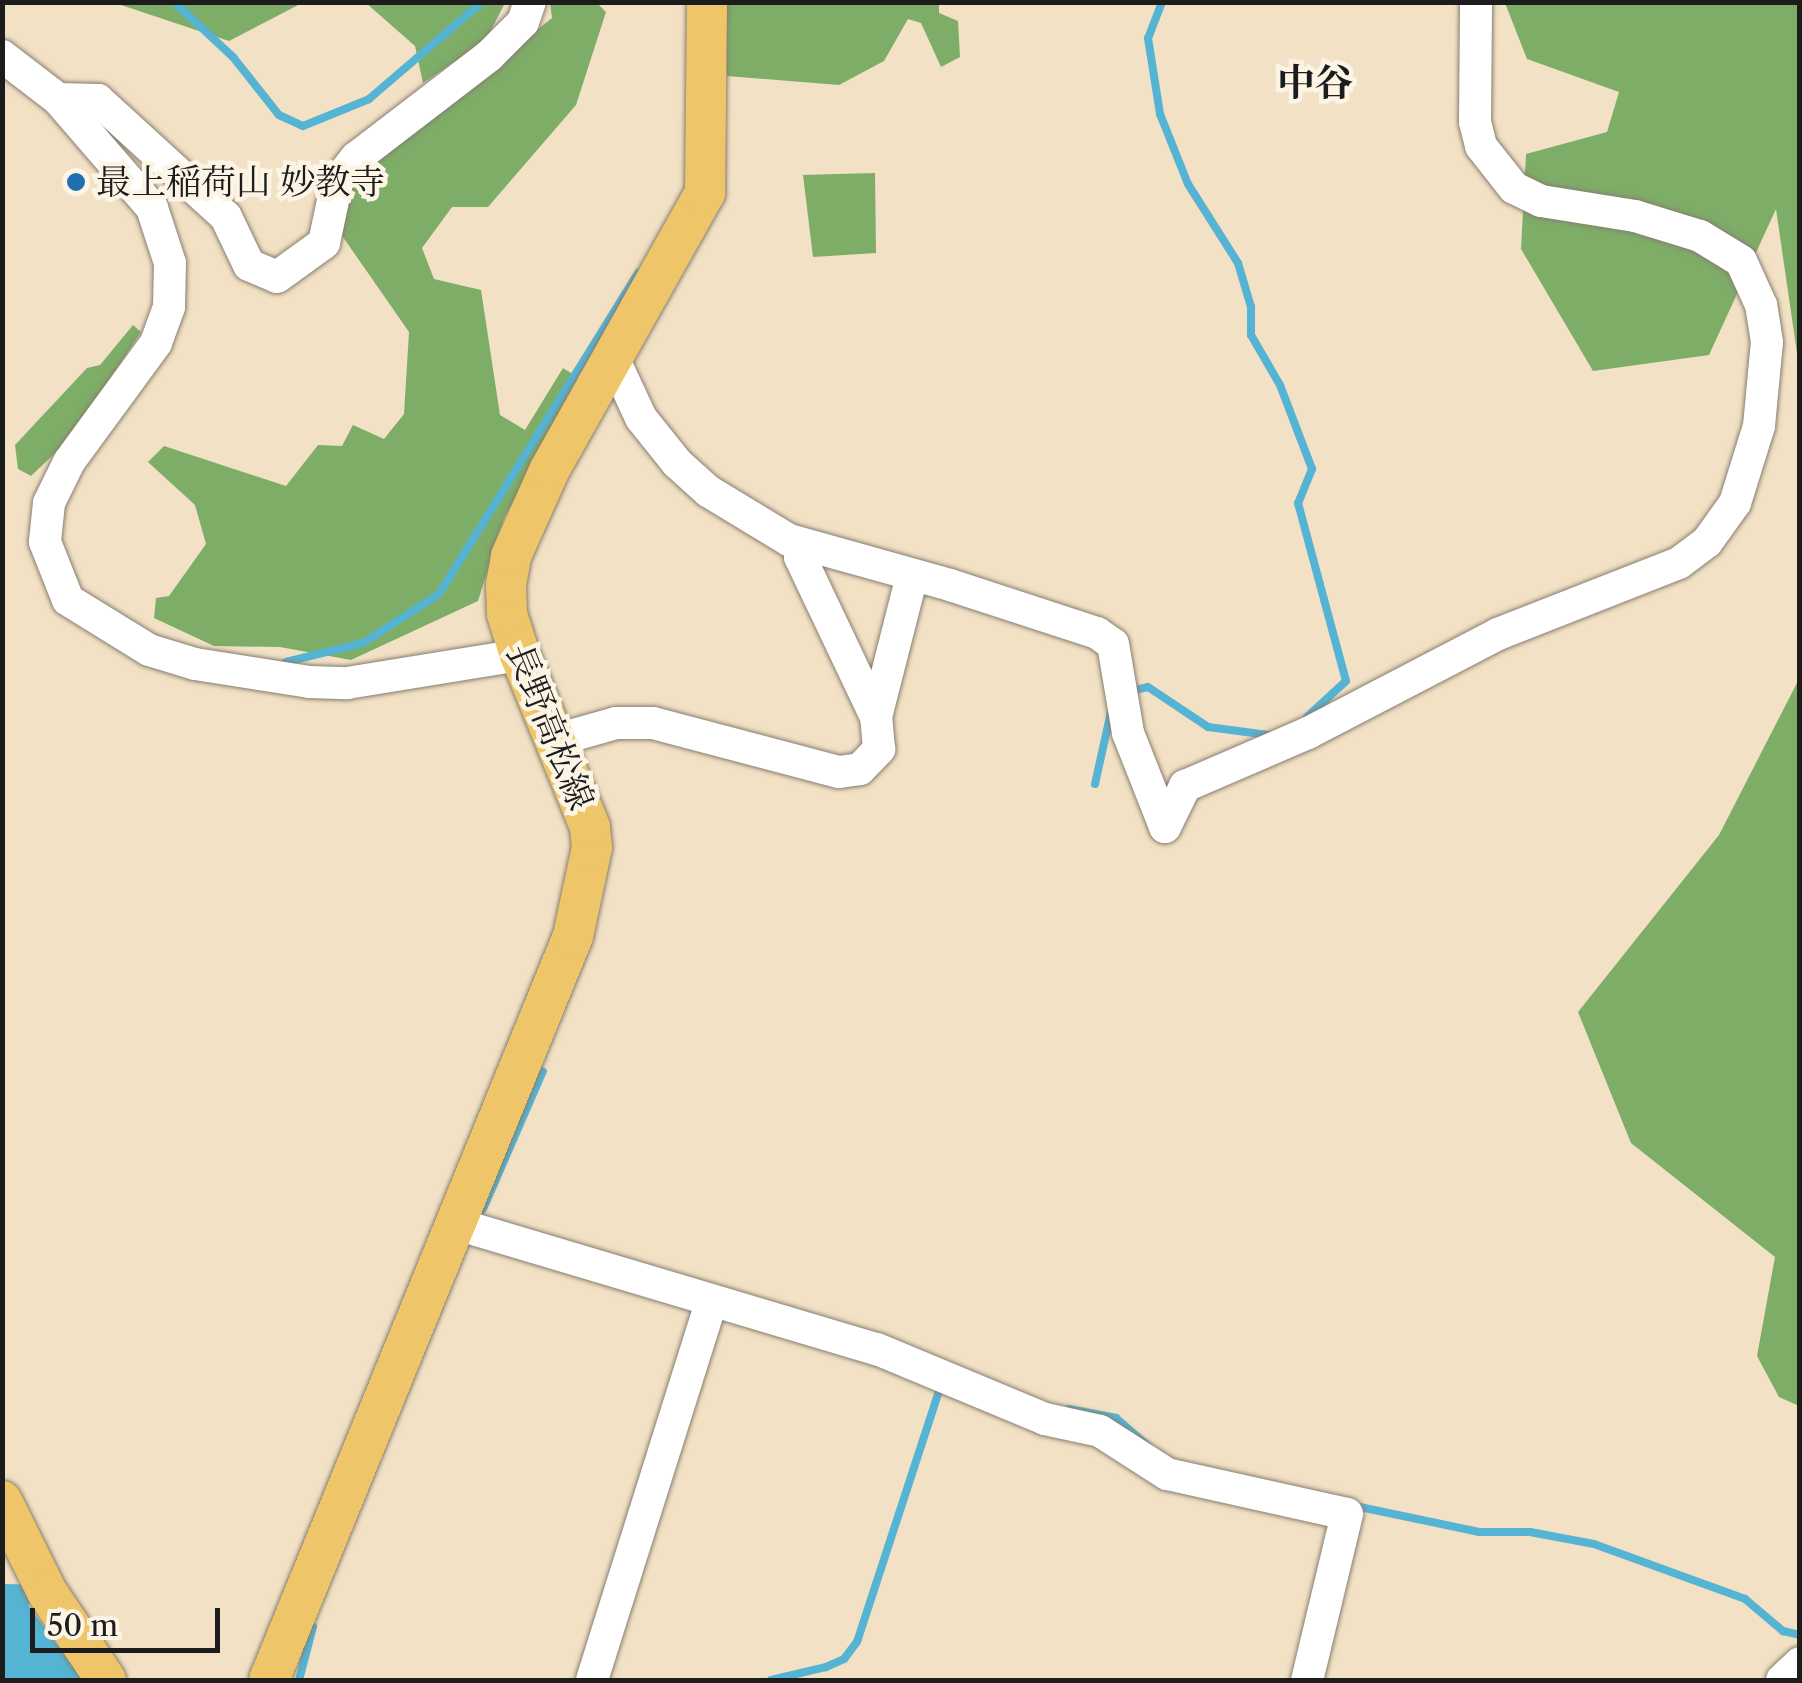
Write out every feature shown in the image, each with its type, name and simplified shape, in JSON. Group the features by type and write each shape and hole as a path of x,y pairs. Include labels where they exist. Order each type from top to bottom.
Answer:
{"main road":[{"name":"長野高松線","path":"269,1680 468,1228 574,936 592,847 556,740 506,614 511,556 550,469 705,192 708,2"},
{"path":"2,1501 45,1588 106,1680"}],"street":[{"path":"58,99 98,100 226,217 248,265 277,277 324,243 337,182 356,158 490,56 524,22 530,2"},
{"path":"614,360 641,418 676,463 708,491 800,544 1097,632 1113,644 1128,733 1165,827 1185,786 1308,733 1498,634 1679,564 1708,542 1735,503 1760,426 1767,342 1762,304 1741,261 1700,236 1635,216 1541,201 1514,188 1481,146 1475,122 1476,2"},
{"path":"2,56 58,99 152,208 170,263 168,307 156,343 68,462 49,503 44,542 68,600 149,650 194,664 310,682 347,683 520,654"},
{"path":"800,544 800,557 876,717"},
{"path":"556,740 616,723 653,724 839,772 860,769 879,749 876,717 912,576"},
{"path":"468,1228 877,1349 1045,1419 1100,1431 1166,1474 1347,1514 1307,1680"},
{"path":"592,1680 711,1302"},
{"path":"1782,1680 1800,1663"}],"green space":[{"path":"115,3 302,3 229,41"},
{"path":"366,3 505,3 486,40 423,83 415,46"},
{"path":"550,3 597,3 606,12 576,105 488,207 452,207 422,248 434,279 481,290 500,415 525,430 563,368 582,380 504,518 478,601 351,660 280,647 214,646 154,618 156,598 169,596 206,544 195,505 148,462 164,446 286,486 318,445 342,446 353,425 384,439 404,414 409,332 336,227 347,190 384,152 552,18"},
{"path":"721,3 939,3 939,13 958,21 960,57 941,67 921,23 908,19 884,61 839,85 727,76"},
{"path":"1505,3 1799,3 1799,367 1776,209 1709,355 1593,371 1521,249 1526,154 1607,132 1619,92 1527,59"},
{"path":"875,173 876,253 813,257 803,175"},
{"path":"133,325 141,332 71,438 31,476 18,469 15,445 87,368 100,365"},
{"path":"1799,679 1799,1406 1779,1397 1757,1356 1775,1257 1631,1143 1578,1012 1719,835"}],"water":[{"path":"2,1584 54,1585 28,1605 83,1680 3,1680"}],"waterway":[{"path":"174,2 233,57 279,115 303,126 369,99 482,2"},
{"path":"1162,2 1148,38 1160,114 1188,184 1238,263 1251,307 1251,335 1280,385 1312,469 1298,503 1346,681 1307,717"},
{"path":"286,662 363,643 439,594 638,273"},
{"path":"1131,691 1148,687 1208,727 1268,735"},
{"path":"1095,784 1111,712"},
{"path":"483,1209 543,1071"},
{"path":"771,1680 826,1667 844,1659 857,1642 941,1385"},
{"path":"1069,1409 1116,1418 1148,1446"},
{"path":"1355,1506 1479,1532 1530,1532 1594,1544 1745,1599 1783,1631 1800,1635"},
{"path":"299,1680 313,1627"}],"place":[{"name":"最上稲荷山 妙教寺","path":"76,182"}],"district":[{"name":"中谷","path":"1315,83"}]}
